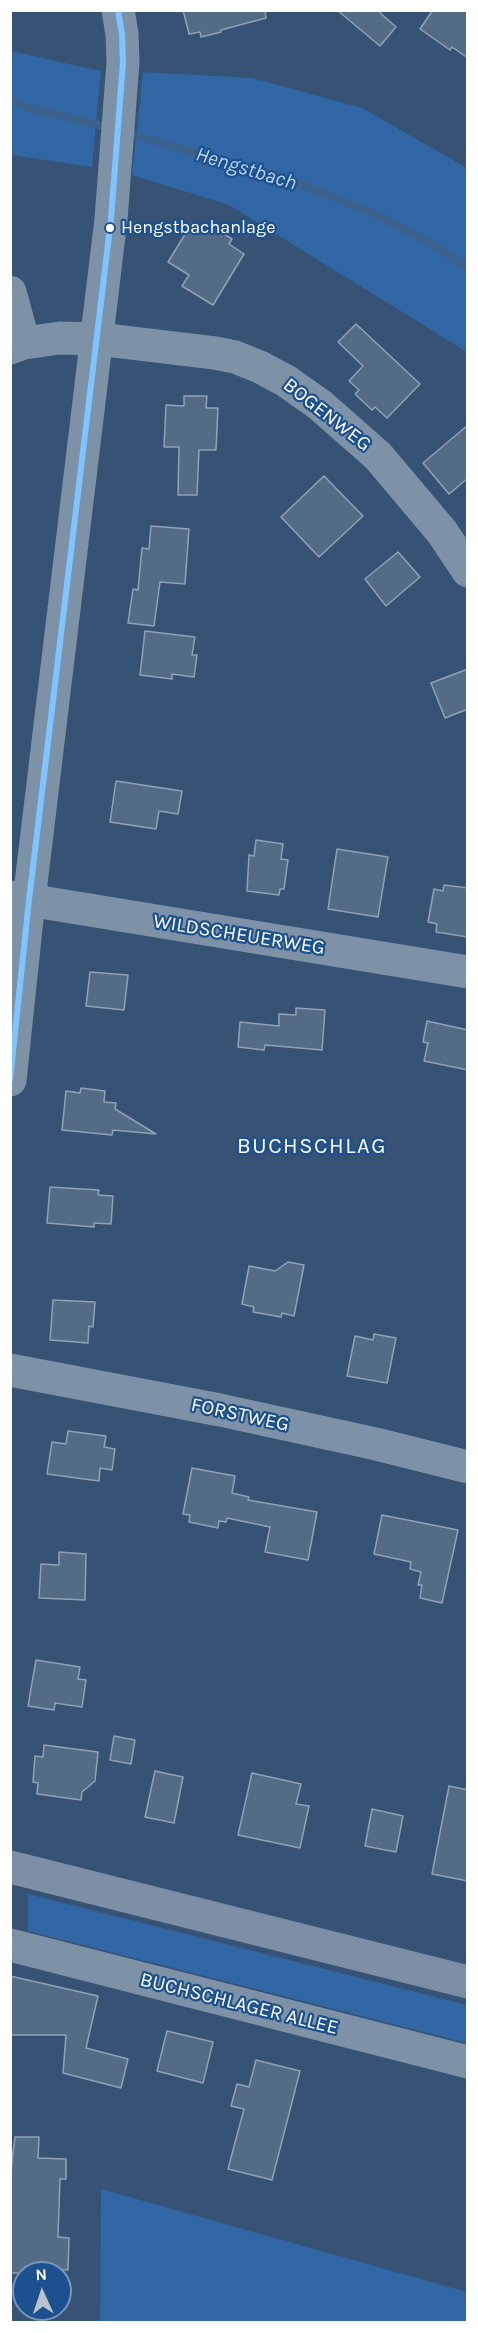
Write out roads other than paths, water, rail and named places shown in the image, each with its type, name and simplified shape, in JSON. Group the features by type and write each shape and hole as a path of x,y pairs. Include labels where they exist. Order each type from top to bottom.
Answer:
{"main road":[{"path":"10,1867 468,1982"}],"street":[{"path":"10,1080 20,898 98,339 111,219 123,62 118,10"},
{"path":"10,292 17,345"},
{"name":"BOGENWEG","path":"17,345 60,338 98,339 235,357 260,367 286,381 320,405 378,456 442,532 468,572"},
{"name":"WILDSCHEUERWEG","path":"20,898 468,972"},
{"name":"FORSTWEG","path":"10,1370 220,1410 376,1444 468,1467"},
{"name":"BUCHSCHLAGER ALLEE","path":"10,1945 468,2062"}],"waterway":[{"name":"Hengstbach","path":"10,100 26,107 112,128"},
{"name":"Hengstbach","path":"124,132 295,182 375,214 436,246 468,268"}],"place":[{"name":"Hengstbachanlage","path":"110,228"}],"district":[{"name":"BUCHSCHLAG","path":"312,1147"}]}
